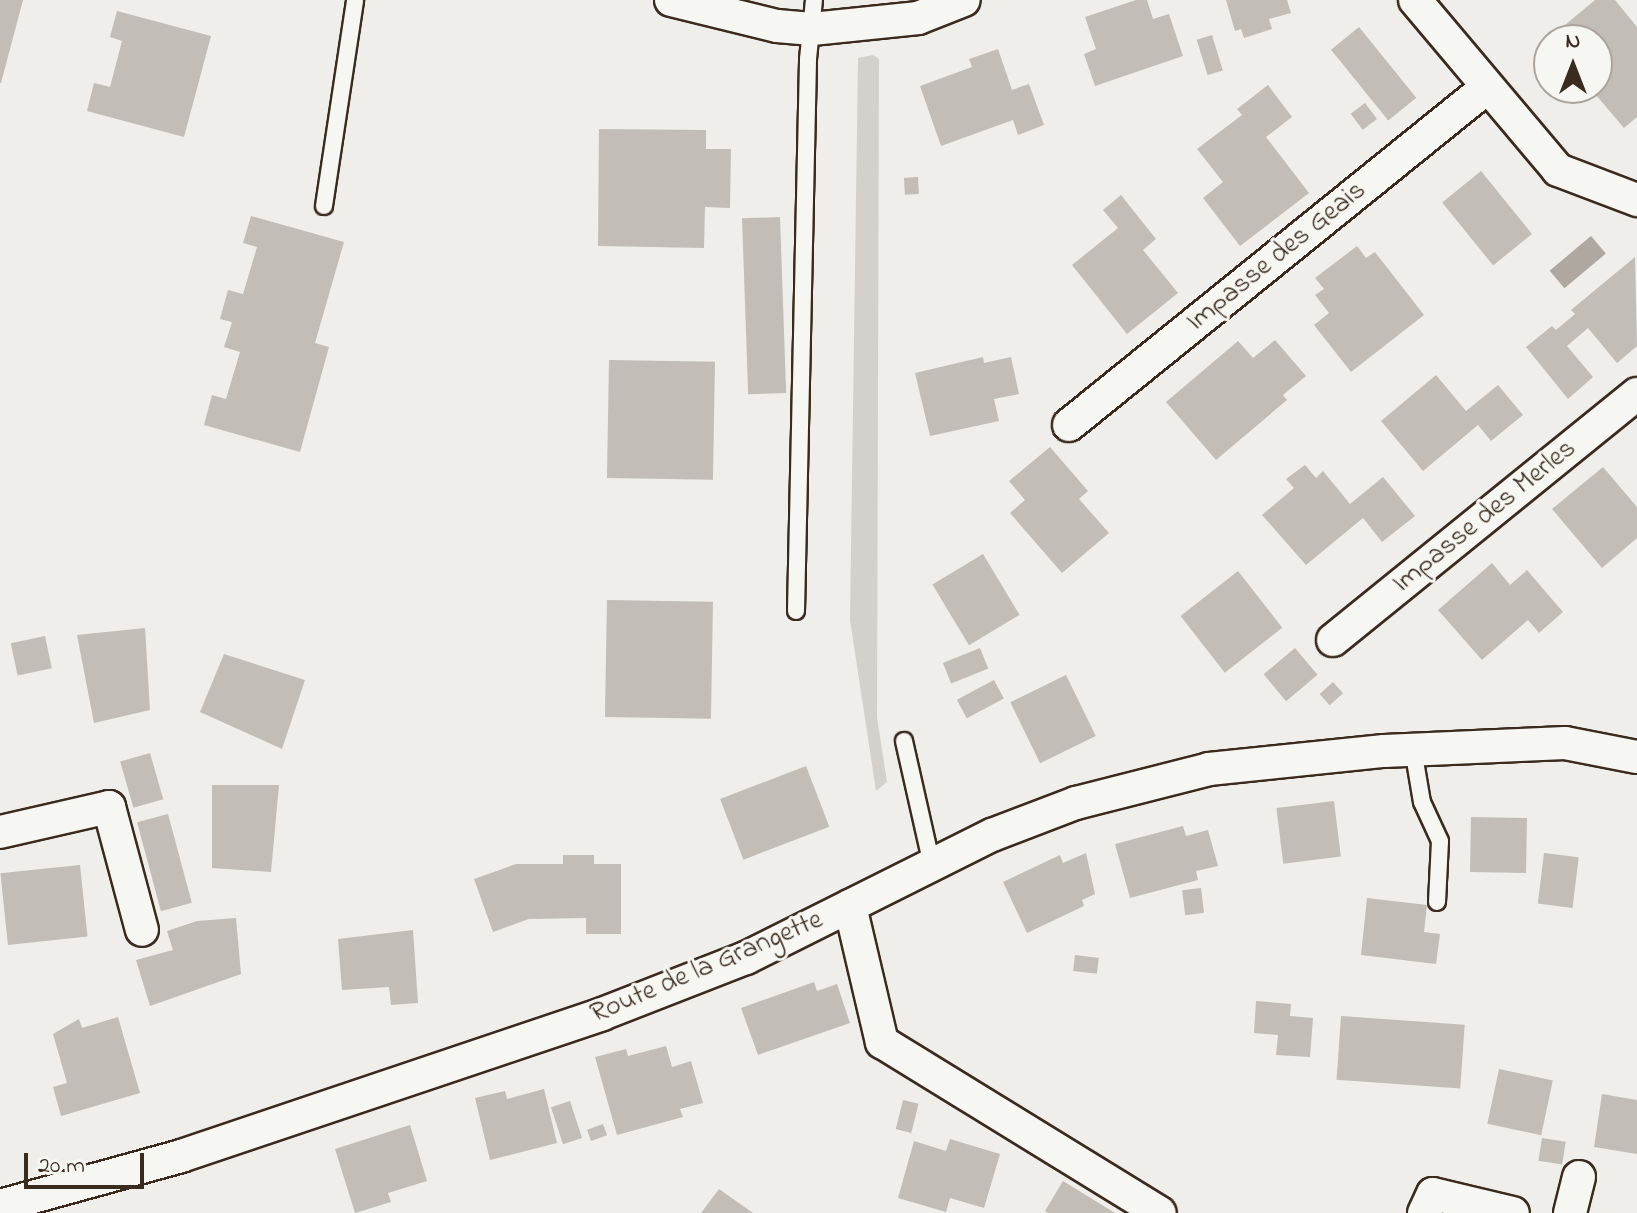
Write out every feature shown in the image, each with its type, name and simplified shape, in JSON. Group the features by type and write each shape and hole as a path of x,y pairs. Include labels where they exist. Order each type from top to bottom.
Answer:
{"street":[{"path":"671,0 777,26 813,14 904,10 964,0"},
{"path":"1415,0 1485,89 1558,170 1637,200"},
{"name":"Impasse des Geais","path":"1069,425 1485,89"},
{"name":"Impasse des Merles","path":"1333,640 1637,394"},
{"name":"Route de la Grangette","path":"0,1206 181,1156 602,1014 746,958 932,865 1076,803 1209,769 1413,749 1565,743 1637,757"},
{"path":"0,832 109,807 142,930"},
{"path":"850,906 882,1042 1160,1213"},
{"path":"1570,1213 1579,1177"},
{"path":"1424,1213 1433,1194 1513,1213"}],"lane":[{"path":"324,206 355,0"},
{"path":"796,611 813,14"},
{"path":"904,741 932,865"},
{"path":"1413,749 1422,802 1440,841 1437,902"}],"shaded area":[{"path":"873,55 879,59 877,717 887,782 876,791 850,620 858,58"},
{"path":"1591,236 1606,254 1564,288 1550,271"}],"building":[{"path":"0,0 23,0 1,83 0,83"},
{"path":"1136,0 1147,0 1153,19 1169,14 1183,56 1095,86 1084,54 1096,49 1085,17"},
{"path":"1226,0 1287,0 1291,13 1269,19 1272,29 1244,38 1241,29 1235,31"},
{"path":"1595,0 1615,0 1637,27 1637,117 1624,128 1604,104 1613,104 1613,24 1566,24"},
{"path":"117,11 211,36 184,137 87,111 94,83 110,87 122,41 110,37"},
{"path":"1359,27 1416,98 1388,120 1331,50"},
{"path":"1212,35 1223,70 1208,75 1197,40"},
{"path":"998,49 1012,90 1029,84 1044,125 1018,135 1013,120 941,146 920,86 972,67 969,59"},
{"path":"1268,85 1292,117 1266,137 1309,193 1240,246 1203,198 1223,182 1197,149 1242,115 1237,109"},
{"path":"1365,103 1377,119 1363,130 1351,114"},
{"path":"599,129 706,130 706,149 731,149 730,208 705,207 704,248 598,246"},
{"path":"1481,171 1532,234 1493,265 1442,202"},
{"path":"918,177 919,194 905,195 904,178"},
{"path":"1121,195 1156,239 1143,250 1178,293 1127,334 1072,265 1118,228 1103,210"},
{"path":"251,216 344,242 315,343 329,347 300,452 204,425 212,395 226,399 240,352 224,347 232,322 220,319 228,290 243,294 257,247 243,243"},
{"path":"780,217 786,393 748,394 742,218"},
{"path":"1357,246 1366,258 1375,252 1424,315 1351,372 1314,325 1329,313 1315,295 1324,289 1315,278"},
{"path":"1635,257 1637,346 1617,363 1588,328 1567,346 1593,377 1568,399 1526,347 1552,326 1556,330 1575,314 1571,310"},
{"path":"1275,340 1306,376 1283,395 1287,400 1216,460 1166,402 1238,341 1253,358"},
{"path":"983,357 984,363 1011,357 1019,394 994,399 999,421 930,436 915,373"},
{"path":"609,360 715,362 713,480 607,478"},
{"path":"1436,375 1466,411 1498,385 1523,415 1491,441 1478,425 1423,471 1381,421"},
{"path":"1050,447 1088,491 1079,499 1109,533 1062,573 1010,513 1025,500 1009,481"},
{"path":"1305,465 1316,478 1323,471 1350,504 1383,477 1415,516 1382,542 1363,518 1306,565 1262,515 1294,488 1286,479"},
{"path":"1603,467 1637,507 1637,538 1602,568 1552,509"},
{"path":"983,554 1020,615 969,645 932,584"},
{"path":"1492,563 1510,585 1527,570 1563,612 1539,633 1528,620 1482,660 1438,610"},
{"path":"1238,571 1282,628 1225,673 1180,616"},
{"path":"607,600 713,602 711,719 605,717"},
{"path":"145,628 150,710 94,723 77,635"},
{"path":"45,636 52,668 18,676 11,643"},
{"path":"980,648 988,668 951,683 943,663"},
{"path":"1295,648 1317,675 1286,701 1264,674"},
{"path":"224,654 305,680 282,749 200,712"},
{"path":"1066,675 1096,736 1040,763 1010,702"},
{"path":"994,680 1004,699 967,718 957,700"},
{"path":"1333,682 1343,693 1330,705 1320,694"},
{"path":"150,753 163,799 133,808 120,762"},
{"path":"806,766 829,827 743,860 720,799"},
{"path":"212,785 279,785 271,872 212,868"},
{"path":"1334,801 1341,857 1283,864 1276,808"},
{"path":"168,814 192,903 161,911 137,822"},
{"path":"1471,817 1527,818 1526,873 1470,872"},
{"path":"1183,826 1186,836 1208,830 1218,866 1196,871 1198,880 1130,898 1115,844"},
{"path":"1086,853 1095,894 1082,900 1084,906 1027,933 1003,882 1060,855 1063,863"},
{"path":"1544,853 1579,857 1573,908 1538,904"},
{"path":"563,855 594,855 594,864 621,864 621,934 586,934 586,918 529,919 493,932 474,879 516,864 563,864"},
{"path":"80,865 88,937 8,945 0,873"},
{"path":"1201,888 1204,913 1185,915 1182,890"},
{"path":"1367,898 1427,905 1424,932 1440,934 1436,964 1361,955"},
{"path":"236,918 241,974 150,1006 136,960 173,950 167,931 197,921"},
{"path":"413,930 418,1003 391,1005 389,987 342,990 338,939"},
{"path":"1075,955 1099,958 1097,974 1073,971"},
{"path":"814,982 817,991 837,984 850,1023 758,1055 741,1008"},
{"path":"1256,1001 1291,1004 1290,1016 1313,1018 1310,1057 1276,1055 1278,1035 1254,1033"},
{"path":"1341,1016 1465,1025 1460,1088 1337,1080"},
{"path":"118,1017 140,1093 61,1116 53,1087 67,1083 53,1034 79,1019 82,1028"},
{"path":"666,1046 672,1067 691,1061 703,1103 680,1109 683,1117 617,1135 595,1057 626,1049 628,1056"},
{"path":"1499,1069 1553,1080 1541,1135 1487,1124"},
{"path":"544,1089 557,1143 490,1160 475,1098 505,1091 507,1099"},
{"path":"1602,1094 1637,1100 1637,1154 1594,1147"},
{"path":"903,1100 919,1104 911,1133 896,1129"},
{"path":"570,1101 582,1138 563,1144 551,1107"},
{"path":"603,1124 607,1135 591,1141 587,1130"},
{"path":"410,1125 427,1181 388,1193 391,1202 355,1213 335,1149"},
{"path":"1542,1138 1566,1142 1562,1164 1538,1161"},
{"path":"950,1139 1000,1154 984,1208 950,1198 946,1212 898,1198 914,1141 946,1151"},
{"path":"1063,1181 1115,1213 1048,1213 1045,1211"},
{"path":"719,1189 753,1213 701,1213"}]}
